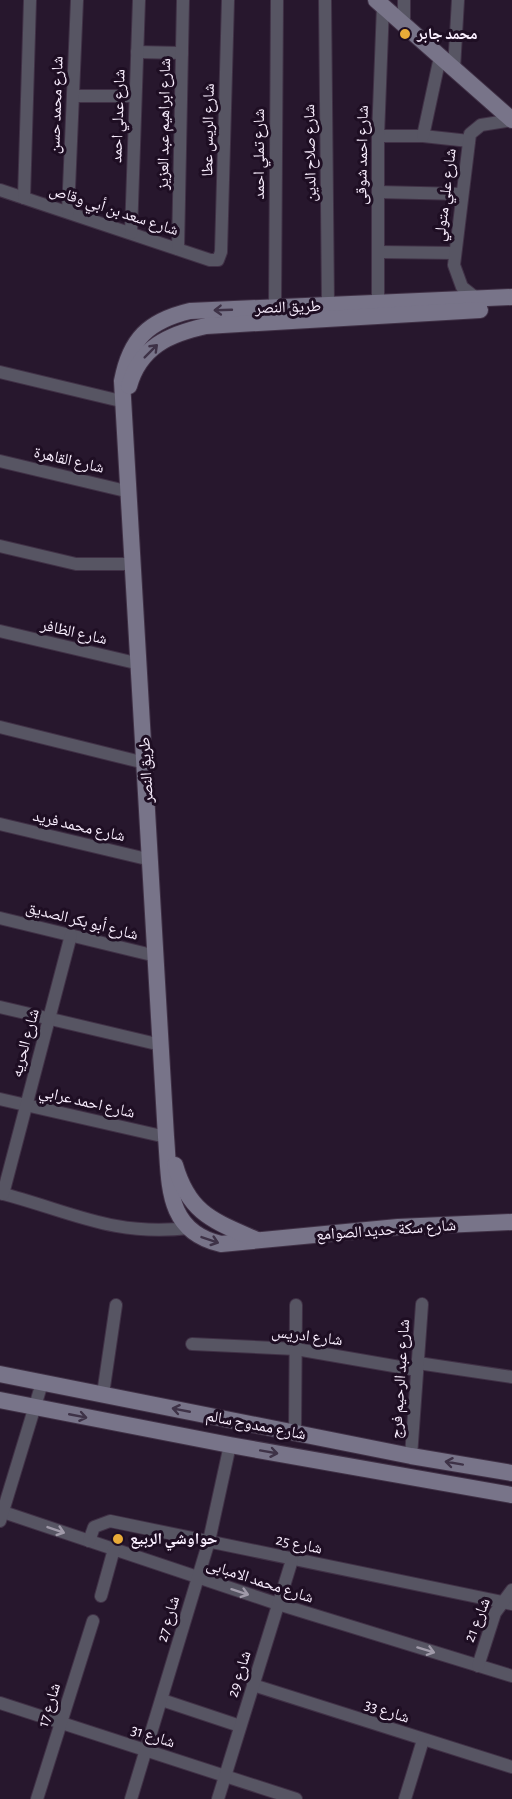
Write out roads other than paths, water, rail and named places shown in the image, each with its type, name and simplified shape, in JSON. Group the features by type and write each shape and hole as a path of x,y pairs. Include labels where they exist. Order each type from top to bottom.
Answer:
{"street":[{"path":"24,198 30,0"},
{"name":"شارع محمد حسن","path":"68,212 77,0"},
{"name":"شارع عدلي احمد","path":"131,233 139,0"},
{"name":"شارع ابراهيم عبد العزيز","path":"178,249 183,0"},
{"name":"شارع الريس عطا","path":"218,260 221,252 228,0"},
{"name":"شارع تملي احمد","path":"275,308 277,0"},
{"name":"شارع صلاح الدين","path":"325,0 328,305"},
{"path":"404,0 404,24"},
{"path":"454,69 458,0"},
{"path":"380,3 512,120"},
{"name":"شارع احمد شوقى","path":"378,303 380,3"},
{"path":"137,52 182,53"},
{"path":"423,136 440,57"},
{"path":"73,96 135,96"},
{"name":"شارع علي متولي","path":"476,298 462,287 456,277 455,253 469,141 474,128 512,120"},
{"path":"378,136 423,136 469,141"},
{"name":"شارع سعد بن أبي وقاص","path":"0,190 210,260 218,260"},
{"path":"378,192 462,194"},
{"path":"378,252 455,253"},
{"name":"طريق النصر","path":"166,1137 122,381 126,360 136,341 151,326 169,316 190,311 512,297"},
{"name":"طريق النصر","path":"125,402 133,373 151,348 176,332 206,326 512,308"},
{"path":"0,372 125,402"},
{"name":"شارع القاهرة","path":"0,461 130,492"},
{"path":"0,546 76,564 134,564"},
{"name":"شارع الظافر","path":"0,631 140,664"},
{"path":"0,727 145,763"},
{"name":"شارع محمد فريد","path":"0,824 151,860"},
{"name":"شارع أبو بكر الصديق","path":"0,918 156,956"},
{"name":"شارع الحريه","path":"2,1194 70,935"},
{"path":"0,1007 161,1045"},
{"name":"شارع احمد عرابي","path":"0,1099 166,1137"},
{"path":"166,1137 180,1182 189,1201 205,1216 261,1242"},
{"name":"شارع سكة حديد الصوامع","path":"166,1137 171,1198 175,1209 198,1236 221,1244 261,1242 398,1227 512,1222"},
{"path":"2,1194 105,1225 151,1231 189,1228"},
{"name":"شارع عبد الرحيم فرج","path":"411,1456 422,1304"},
{"path":"103,1394 116,1305"},
{"path":"296,1305 296,1432"},
{"name":"شارع ادريس","path":"192,1344 296,1349 512,1377"},
{"name":"شارع ممدوح سالم","path":"0,1374 411,1456 512,1473"},
{"path":"1,1515 42,1383"},
{"name":"شارع ممدوح سالم","path":"0,1400 230,1445 512,1495"},
{"name":"شارع 27","path":"131,1799 209,1541 230,1445"},
{"name":"شارع محمد الامبابى","path":"1,1515 512,1676"},
{"name":"شارع 25","path":"89,1541 94,1527 110,1521 506,1604"},
{"path":"101,1596 114,1549"},
{"name":"شارع 29","path":"218,1799 292,1560"},
{"name":"شارع 21","path":"478,1666 512,1590"},
{"name":"شارع 17","path":"37,1799 93,1621"},
{"name":"شارع 33","path":"253,1685 512,1767"},
{"path":"162,1700 240,1726"},
{"name":"شارع 31","path":"0,1703 296,1799"},
{"path":"405,1799 423,1740"}],"place":[{"name":"محمد جابر","path":"405,34"},
{"name":"حواوشي الربيع","path":"118,1539"}]}
